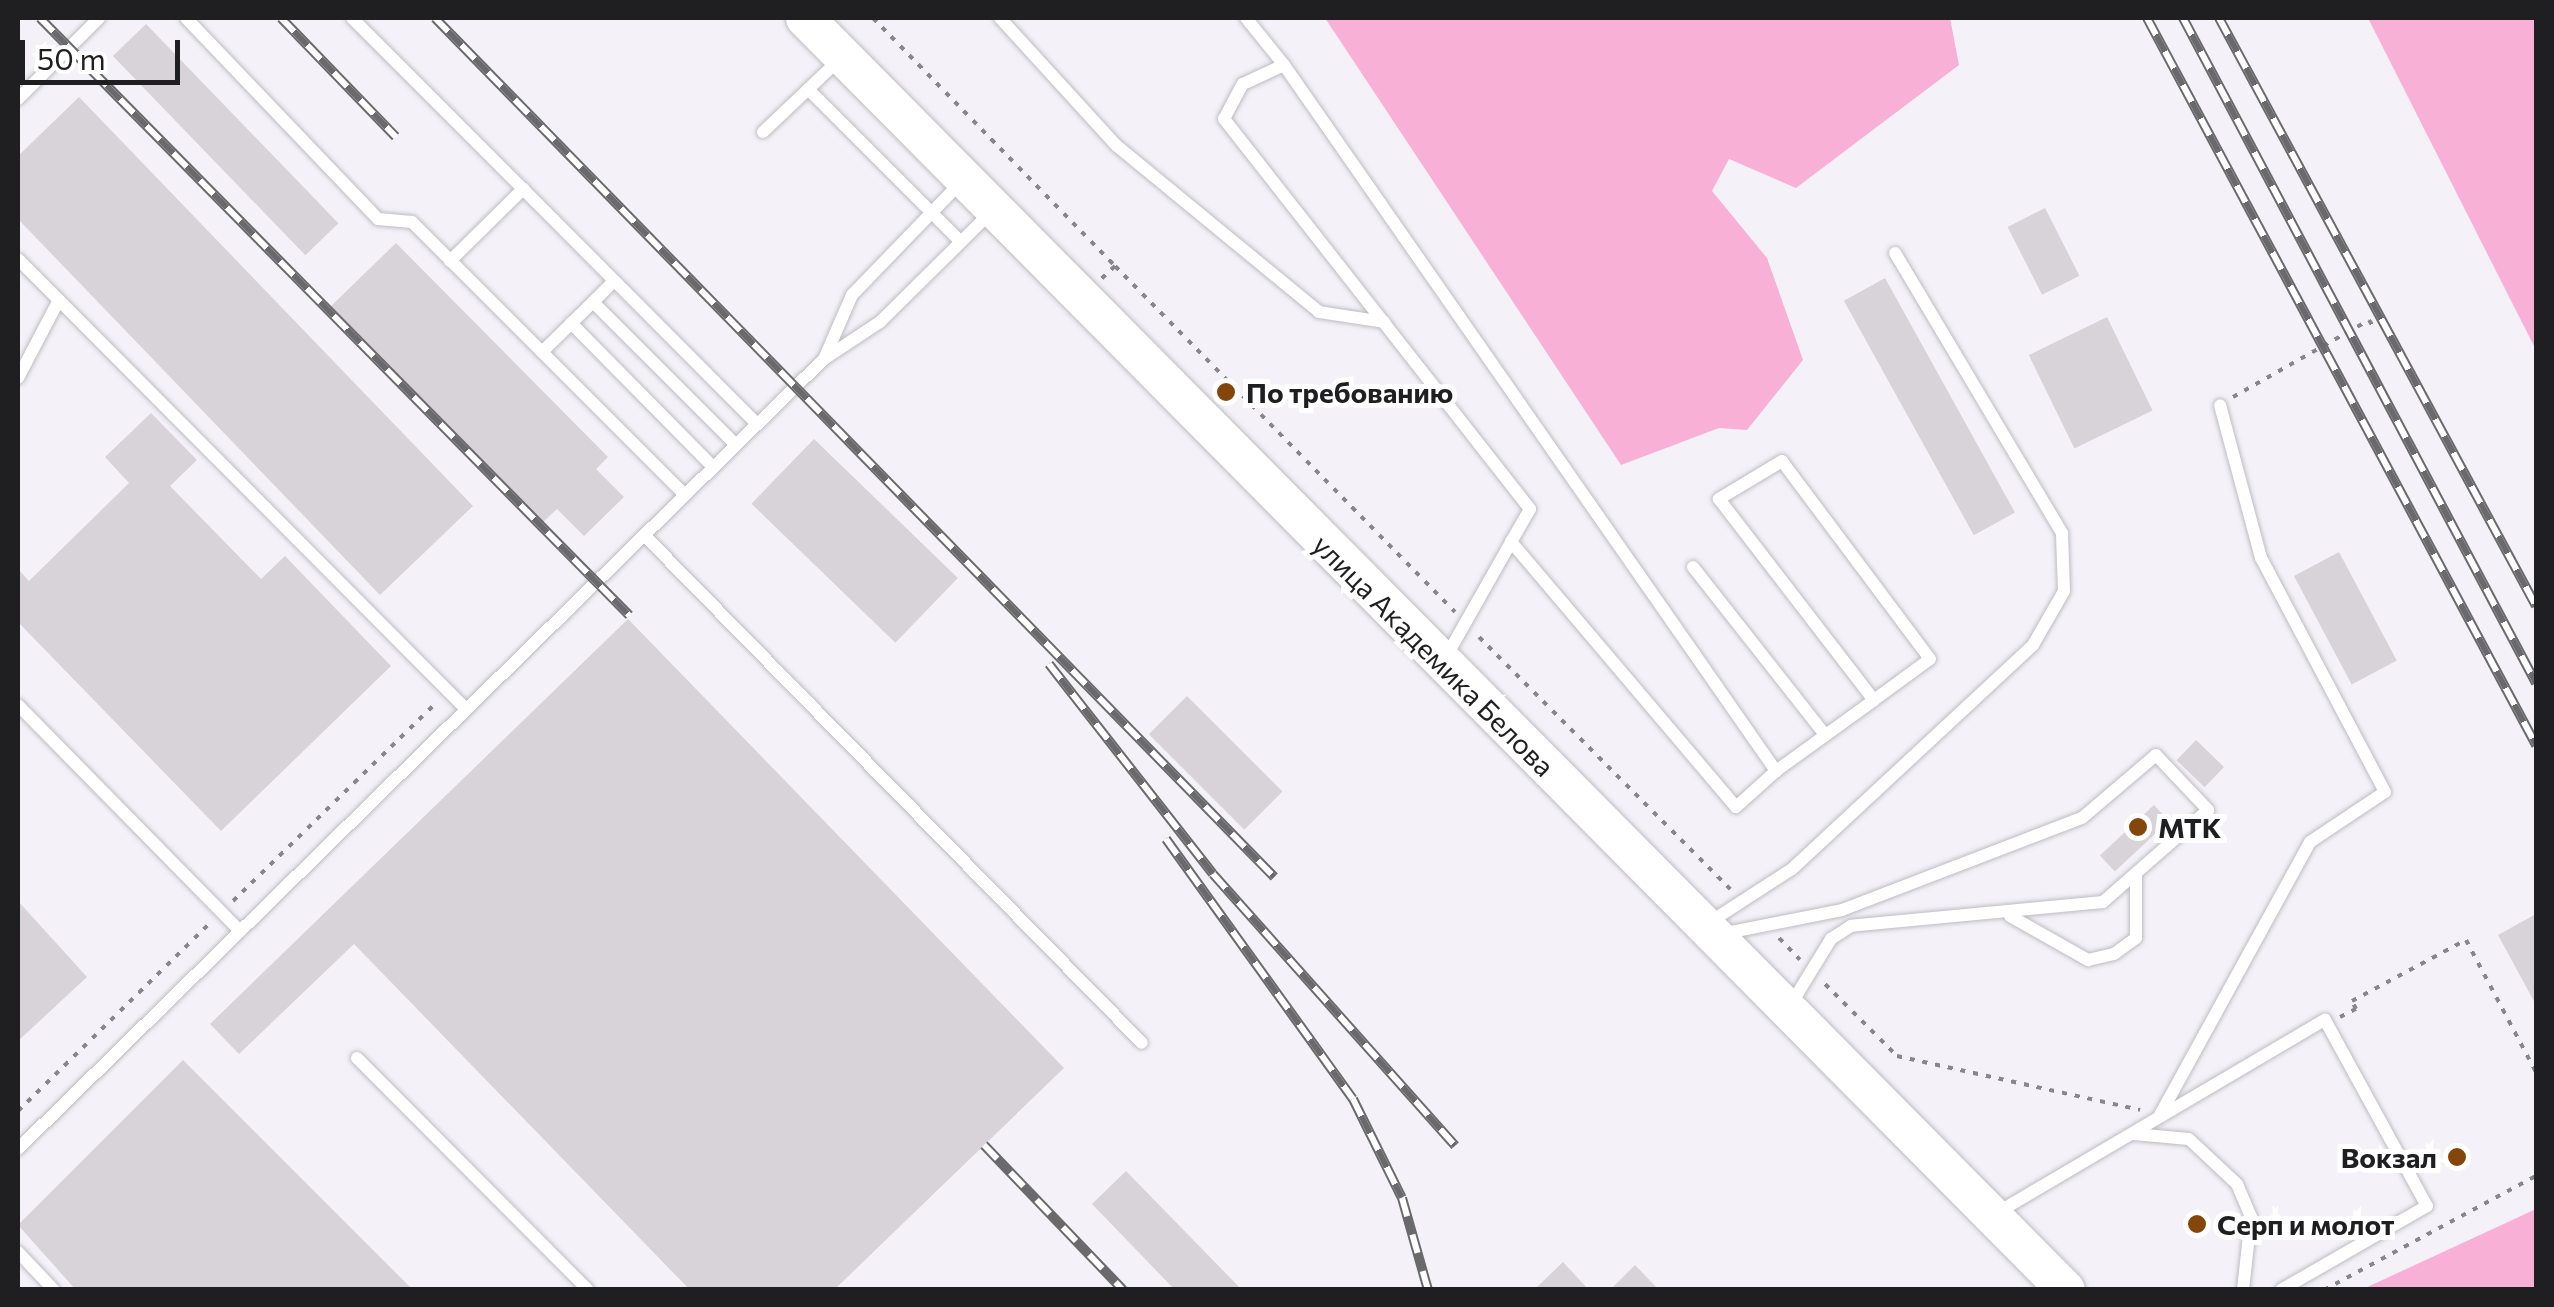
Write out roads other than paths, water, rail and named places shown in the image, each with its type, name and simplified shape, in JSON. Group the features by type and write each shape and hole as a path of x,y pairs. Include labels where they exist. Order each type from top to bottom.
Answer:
{"main road":[{"name":"улица Академика Белова","path":"805,18 2066,1290"}],"lane":[{"path":"18,99 99,18"},
{"path":"186,18 378,220 412,222 685,495"},
{"path":"352,18 757,424"},
{"path":"1000,18 1117,146 1319,312 1384,322"},
{"path":"1246,18 1284,66 1776,771"},
{"path":"763,132 842,57"},
{"path":"1284,66 1243,84 1224,119 1530,508 1443,664"},
{"path":"808,89 960,242"},
{"path":"824,359 852,295 965,178"},
{"path":"450,260 522,190"},
{"path":"18,1149 824,359 880,322 995,207"},
{"path":"1708,931 1742,901 1792,869 2032,645 2064,591 2062,532 1896,253"},
{"path":"18,258 466,710"},
{"path":"542,352 614,281"},
{"path":"18,378 59,300"},
{"path":"594,302 736,445"},
{"path":"571,324 713,468"},
{"path":"2160,1115 2310,842 2385,792 2261,558 2220,404"},
{"path":"1511,542 1736,807 1776,771 1930,660 1782,461 1719,498 1874,700"},
{"path":"644,535 1142,1042"},
{"path":"1694,567 1826,735"},
{"path":"18,705 240,931"},
{"path":"1708,931 1766,925 1842,910 2082,818 2156,755 2208,810 2103,902 2010,916 1851,926 1832,938 1814,973 1788,1009"},
{"path":"2010,916 2088,960 2114,954 2136,938 2136,876"},
{"path":"1992,1216 2160,1115 2327,1024 2427,1206 2281,1290"},
{"path":"358,1058 588,1290"},
{"path":"2128,1134 2188,1139 2237,1184 2251,1217 2242,1290"},
{"path":"18,1252 54,1290"}],"railway":[{"path":"40,18 629,615"},
{"path":"281,18 396,137"},
{"path":"435,18 1274,877"},
{"path":"2147,18 2536,745"},
{"path":"2183,18 2536,683"},
{"path":"2219,18 2536,606"},
{"path":"1049,664 1213,874 1455,1146"},
{"path":"1166,839 1353,1099 1402,1198 1428,1290"},
{"path":"984,1145 1123,1290"}],"place":[{"name":"По требованию","path":"1226,392"},
{"name":"МТК","path":"2138,827"},
{"name":"Вокзал","path":"2457,1157"},
{"name":"Серп и молот","path":"2197,1224"}]}
